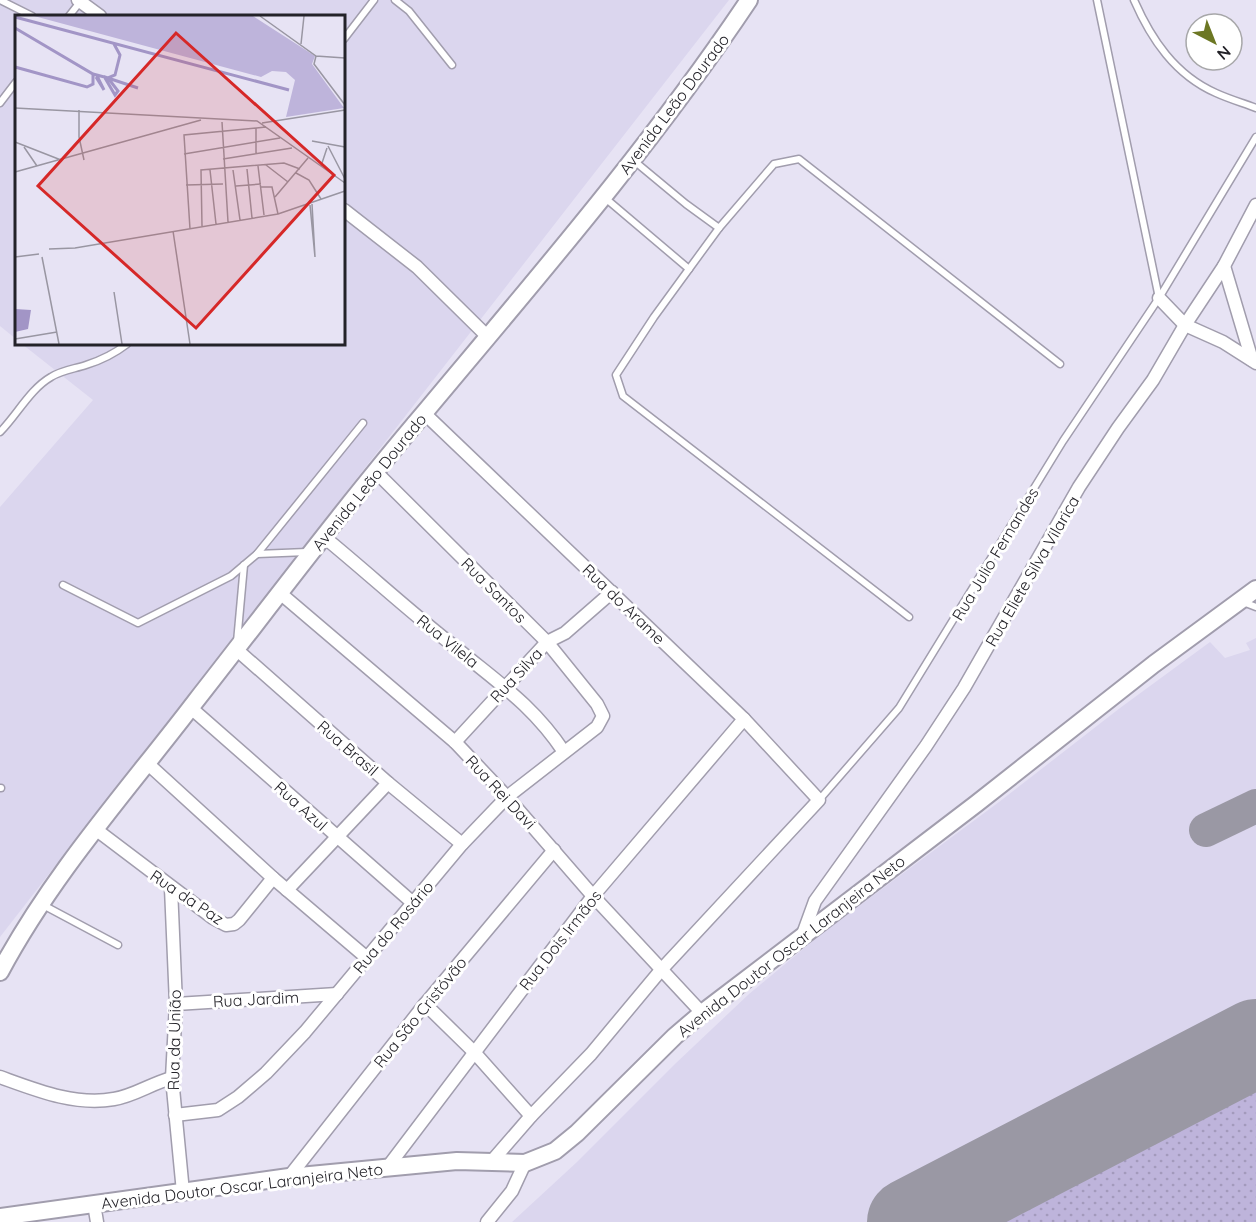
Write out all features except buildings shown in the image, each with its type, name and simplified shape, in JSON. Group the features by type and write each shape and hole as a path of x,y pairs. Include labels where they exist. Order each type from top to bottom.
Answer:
{"street":[{"name":"Avenida Leão Dourado","path":"0,972 40,903 94,828 376,472 604,197 712,55 749,0"},
{"path":"79,1 98,15"},
{"name":"Rua Eliete Silva Vilarica","path":"803,934 815,901 927,746 964,688 1079,487 1153,380 1185,325 1224,266 1255,207"},
{"path":"345,211 417,267 489,338"},
{"path":"1224,266 1254,362"},
{"path":"1159,298 1185,325 1223,342 1254,362"},
{"name":"Rua do Arame","path":"424,413 744,719 819,800"},
{"name":"Rua Santos","path":"376,472 547,642 597,704 603,716"},
{"name":"Rua Vilela","path":"324,537 454,647 505,686 549,728 564,752"},
{"name":"Avenida Doutor Oscar Laranjeira Neto","path":"0,1217 290,1177 457,1161 525,1163 555,1151 577,1133 675,1036 702,1013 976,804 1154,664 1248,604 1256,589"},
{"name":"Rua Silva","path":"455,742 547,642 565,633 612,592"},
{"name":"Rua Rei Davi","path":"280,593 455,742 702,1013"},
{"name":"Rua Brasil","path":"236,650 388,783 462,844"},
{"name":"Rua Azul","path":"191,708 412,903"},
{"name":"Rua do Rosário","path":"175,1115 218,1110 238,1097 272,1067 337,994 462,844 507,797 597,727 603,716"},
{"name":"Rua Dois Irmãos","path":"387,1168 593,896 744,719"},
{"path":"147,763 273,878 367,958"},
{"path":"287,890 388,783"},
{"path":"492,1161 531,1116 591,1054 661,970 819,800"},
{"name":"Rua da Paz","path":"94,828 171,888 226,925 239,920 273,878"},
{"name":"Rua São Cristóvão","path":"290,1177 425,1004 554,850"},
{"name":"Rua da União","path":"171,888 176,1004 172,1078 183,1192"},
{"name":"Rua Jardim","path":"176,1004 337,994"},
{"path":"425,1004 474,1052 531,1116"},
{"path":"0,1077 69,1099 91,1101 115,1099 172,1078"},
{"path":"488,1222 512,1191 525,1163"},
{"path":"94,1204 97,1222"}],"lane":[{"path":"0,0 30,15"},
{"path":"345,38 374,0"},
{"path":"394,0 409,11 453,65"},
{"path":"1097,0 1159,298"},
{"path":"1134,0 1157,45 1171,62 1193,80 1215,93 1256,108"},
{"path":"70,15 79,1"},
{"path":"0,103 15,83"},
{"name":"Rua Julio Fernandes","path":"819,800 899,708 1063,441 1159,298 1256,137"},
{"path":"633,159 686,204 719,228"},
{"path":"909,617 622,396 616,375 719,228 774,164 799,159 1060,364"},
{"path":"604,197 689,269"},
{"path":"0,432 49,378 64,370 85,366 112,356 126,345"},
{"path":"63,585 138,623 231,576 257,554 363,423"},
{"path":"257,554 313,552"},
{"path":"236,650 244,565"},
{"path":"40,903 118,945"}],"shaded area":[{"path":"0,0 729,0 0,937 0,507 93,400 23,345 345,345 345,15 15,15 15,338 0,326"},
{"path":"1256,638 1256,1222 512,1222 577,1162 749,994 820,935 1210,642 1225,658 1250,650 1246,643"},
{"path":"1256,1080 1256,1222 982,1222"}],"taxiway":[{"path":"1206,830 1256,806"}],"runway":[{"path":"911,1222 1256,1043"}]}
